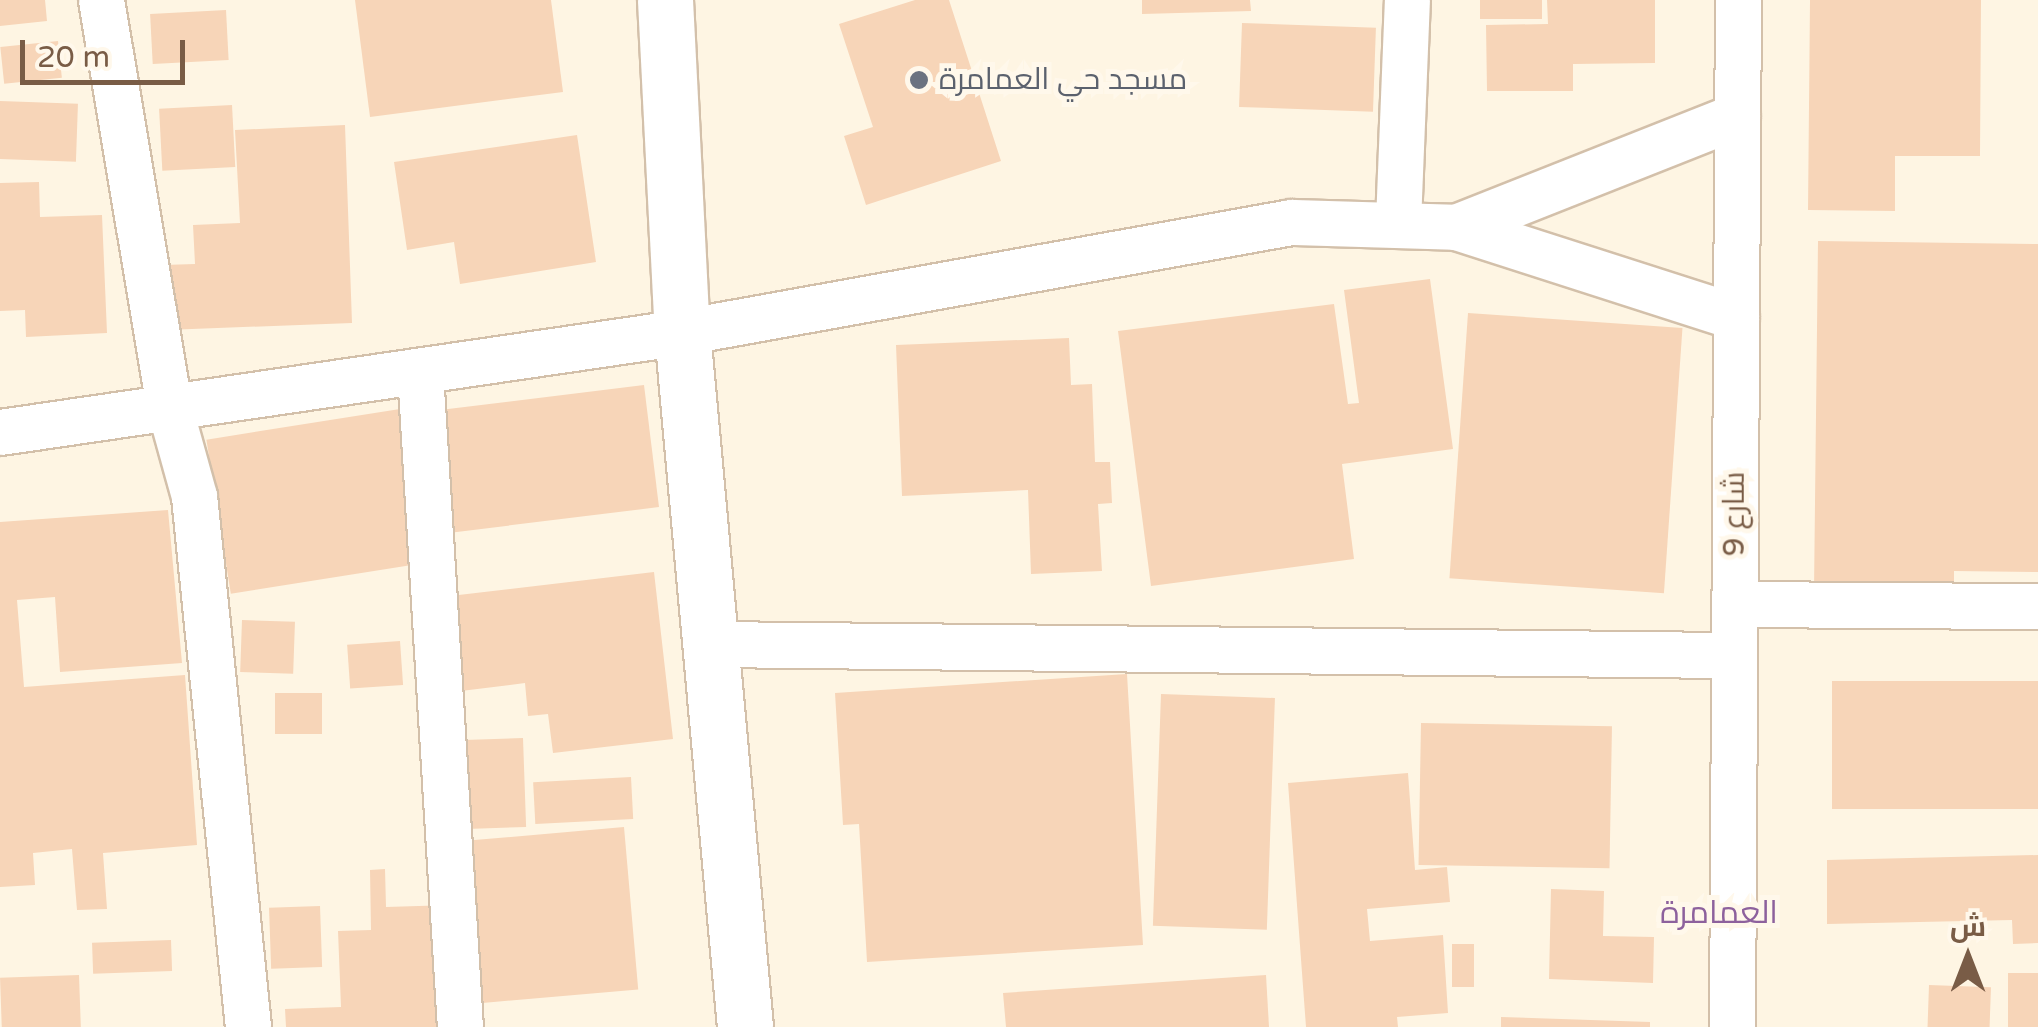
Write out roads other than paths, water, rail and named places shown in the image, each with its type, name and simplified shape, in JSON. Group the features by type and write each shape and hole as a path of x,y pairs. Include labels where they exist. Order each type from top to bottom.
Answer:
{"street":[{"path":"101,0 169,406 196,515 248,1027"},
{"path":"666,0 682,332 745,1027"},
{"path":"1398,222 1406,0"},
{"name":"شارع 9","path":"1732,1027 1738,0"},
{"path":"1456,226 1737,116"},
{"path":"0,432 682,332 1238,228 1398,222 1456,226 1736,317"},
{"path":"420,372 460,1027"},
{"path":"1735,604 2038,606"},
{"path":"710,644 1734,655"}],"place":[{"name":"مسجد حي العمامرة","path":"919,80"}],"district":[{"name":"العمامرة","path":"1719,913"}]}
